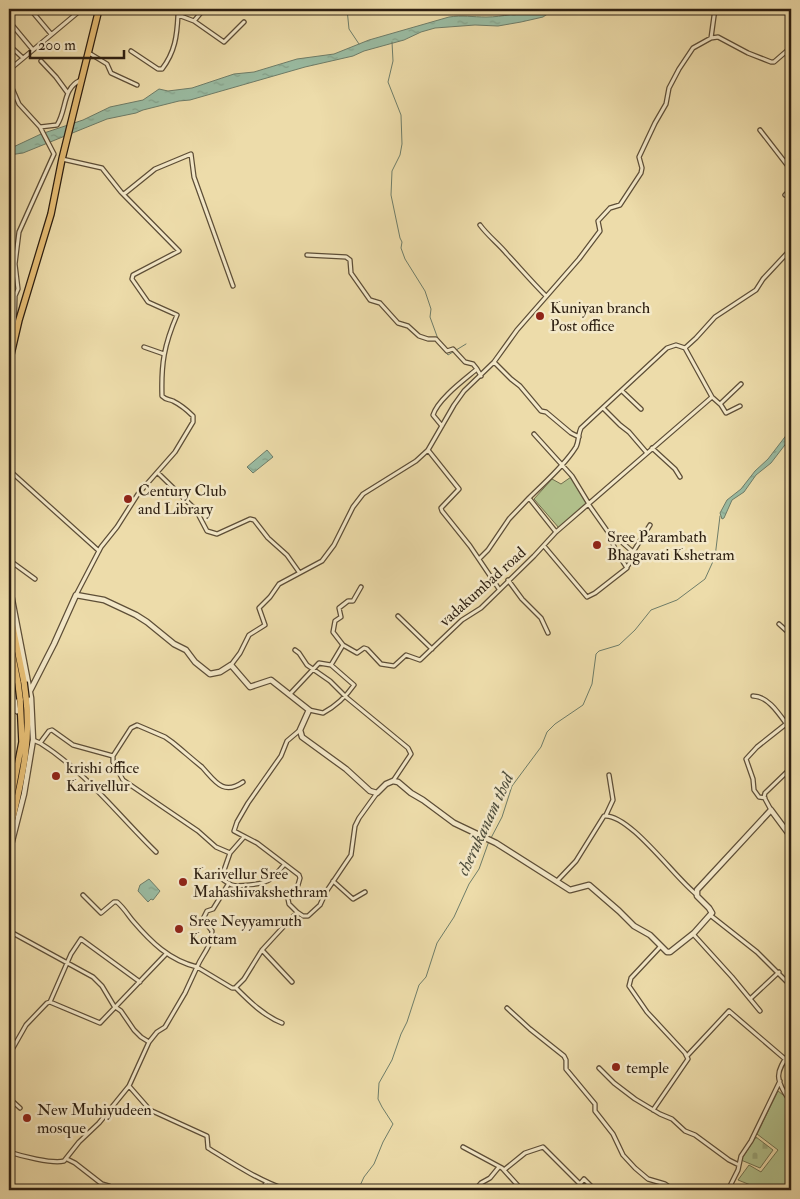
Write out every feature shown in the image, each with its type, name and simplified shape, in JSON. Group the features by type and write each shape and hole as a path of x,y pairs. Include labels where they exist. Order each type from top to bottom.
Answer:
{"highway":[{"path":"9,361 51,214 62,159 99,9"},
{"path":"9,608 29,731 26,761 9,835"},
{"path":"9,638 21,683"},
{"path":"9,808 11,790 22,742 23,698"}],"street":[{"path":"30,9 51,34"},
{"path":"9,70 82,9"},
{"path":"131,51 158,69 162,69 171,58 176,43 178,9"},
{"path":"194,21 204,9"},
{"path":"711,38 715,9"},
{"path":"178,15 194,21 224,42 244,22"},
{"path":"13,26 33,50"},
{"path":"76,595 104,600 136,615 174,644 186,650 194,662 210,674 220,672 231,665 240,654 249,635 265,625 259,608 270,597 278,584 322,561 334,545 353,507 363,494 416,461 428,450 464,392 494,362 517,330 579,259 600,231 598,221 610,208 620,205 641,173 640,157 655,123 666,104 669,88 693,48 711,38 722,39 748,53 771,62 774,62 791,49"},
{"path":"9,45 23,58"},
{"path":"88,53 106,64 112,73 137,85"},
{"path":"41,62 56,77 67,92"},
{"path":"40,127 58,125 62,118 67,92 74,82 82,80"},
{"path":"9,83 19,104 40,127 54,154 19,232 15,264 18,289 14,296 13,342"},
{"path":"760,130 791,170"},
{"path":"124,194 155,169 191,154 194,177 233,286"},
{"path":"30,691 99,551 138,494 175,452 193,422 194,416 172,400 164,399 162,396 161,369 167,338 177,315 148,302 132,279 133,275 179,251 124,194 102,168 62,159"},
{"path":"785,195 791,189"},
{"path":"480,225 490,238 507,253 524,274 546,296"},
{"path":"685,348 715,317 756,290 763,279 791,249"},
{"path":"308,255 346,257 350,260 351,273 370,300 376,300 398,323 408,326 419,336 436,339 447,351 453,349 465,362 473,364 481,376"},
{"path":"479,559 488,550 509,519 577,446 581,428 667,348 676,345 685,348 712,397 726,413 740,406"},
{"path":"144,347 164,354"},
{"path":"494,362 510,379 520,386 541,411 546,412 570,433 579,437"},
{"path":"442,426 433,415 435,410 447,396 477,369"},
{"path":"720,404 741,384"},
{"path":"622,391 642,409"},
{"name":"vadakumbad road","path":"343,645 356,653 366,648 381,664 394,666 406,655 420,660 462,620 481,608 556,532 712,397"},
{"path":"603,408 629,432 647,453"},
{"path":"534,434 572,476 612,538 616,551 627,568"},
{"path":"652,448 675,469 680,477"},
{"path":"428,450 459,489 441,508 442,511 479,559 499,590"},
{"path":"9,470 99,551"},
{"path":"158,473 196,510 207,531 217,534 250,519 254,520 268,538 288,555 299,572"},
{"path":"529,498 556,532"},
{"path":"544,546 587,598 627,568 631,562 633,552 650,525"},
{"path":"612,538 618,538 633,552"},
{"path":"9,560 35,579"},
{"path":"508,580 522,599 541,618 548,633"},
{"path":"9,584 30,691 34,740 9,853"},
{"path":"331,665 343,645 333,632 334,621 341,616 339,608 348,601 353,601 360,587"},
{"path":"398,616 432,650"},
{"path":"779,624 791,636"},
{"path":"295,650 313,670 330,681 346,697 408,748 411,754 393,781 386,784 359,818 355,826 350,855 320,905 311,914 303,916 289,904 288,899 298,885 300,878 268,851 234,831 237,822 281,756 287,741 300,730 309,710"},
{"path":"231,665 250,687 272,680 309,710 323,713 346,697 354,685 331,665 320,663 290,694"},
{"path":"9,685 14,691 17,712 9,707"},
{"path":"14,691 30,691"},
{"path":"753,696 762,698 771,706 791,730"},
{"path":"765,798 759,797 754,790 753,779 746,759 757,747 786,724"},
{"path":"230,853 216,847 198,831 123,780 113,762 113,756 131,728 137,725 166,737 219,785 230,788 243,782"},
{"path":"40,743 49,731 52,730 73,745 113,756"},
{"path":"300,730 302,737 346,769 370,791 377,794"},
{"path":"34,740 71,766 156,852"},
{"path":"791,768 765,793 765,798 771,810 791,837"},
{"path":"558,880 576,861 597,825 606,815 613,800 609,775"},
{"path":"393,781 398,782 454,823 496,842 511,854 558,880 570,890 589,885 634,926 650,935 667,952 670,952 693,934 712,913 696,894 680,880 634,831 620,820 606,815"},
{"path":"696,894 771,810"},
{"path":"244,837 230,853 222,879 229,884 238,886 263,883 274,876 284,864"},
{"path":"333,881 354,899 365,892"},
{"path":"9,1152 20,1156 54,1162 67,1159 78,1142 99,1122 129,1086 149,1042 157,1032 165,1027 185,993 211,941 212,932 203,919 208,911 214,909 229,884"},
{"path":"83,895 101,913 114,902 118,902 150,940 166,954 197,967 232,988 236,988 274,1020 282,1023"},
{"path":"236,988 262,950 297,912"},
{"path":"710,915 741,938 779,972 791,986"},
{"path":"9,931 93,977 107,991 114,1006 121,1011 141,1037 149,1042"},
{"path":"693,934 760,1012"},
{"path":"9,1055 26,1025 50,1002 80,940 83,940 98,953 140,982"},
{"path":"660,946 631,978 629,986 647,1012 688,1056"},
{"path":"262,950 292,982"},
{"path":"50,1002 100,1023 114,1006 166,954"},
{"path":"750,999 779,972"},
{"path":"507,1008 564,1056 566,1068 595,1104 595,1111 613,1134 627,1160 648,1178 665,1184 674,1190"},
{"path":"653,1110 688,1059 688,1056 729,1011 785,1059"},
{"path":"791,1051 778,1072 780,1081 791,1103"},
{"path":"599,1068 628,1094 653,1110 672,1119 685,1131 695,1135 729,1160 739,1165"},
{"path":"728,1190 738,1170 740,1156 751,1141 780,1081"},
{"path":"129,1086 150,1110 207,1136 208,1148 246,1172 287,1190"},
{"path":"9,1098 20,1108"},
{"path":"504,1170 525,1153 543,1146 580,1184"},
{"path":"463,1147 504,1170 522,1190"},
{"path":"67,1159 83,1168 102,1184 117,1190"},
{"path":"475,1190 481,1183 490,1178 499,1167"},
{"path":"575,1190 584,1179 595,1190"},
{"path":"262,1190 266,1182"}],"green space":[{"path":"571,477 588,503 559,528 534,499 552,479 561,484"},
{"path":"778,1091 791,1104 791,1190 763,1190 738,1180 749,1165 761,1172 778,1150 757,1134"},
{"path":"756,1137 773,1150 760,1168 741,1160"}],"water":[{"path":"534,9 555,9 543,17 498,26 475,25 435,28 353,56 305,67 190,100 107,119 23,153 9,155 9,149 41,134 83,120 110,107 143,100 159,89 168,91 192,88 234,74 254,72 297,59 334,54 369,40 449,17 498,16"},
{"path":"791,429 791,437 771,463 756,475 744,492 732,500 722,519 720,513 727,500 741,489 755,471 768,459"},
{"path":"267,450 273,457 253,473 247,467"},
{"path":"149,879 160,891 153,900 151,899 148,902 138,891 140,885"}],"waterway":[{"path":"347,9 349,29 359,44"},
{"path":"392,42 393,61 388,82 401,115 402,144 400,155 392,171 391,195 402,242 401,248 405,259 425,291 431,309 430,317 438,339"},
{"path":"443,349 448,355 466,344"},
{"name":"cherukanam thod","path":"491,838 502,817 512,786 541,747 547,732 555,724 583,705 592,684 596,654 599,651 619,645 635,630 651,610 677,600 705,579 715,557 720,516"},
{"name":"cherukanam thod","path":"358,1190 364,1177 374,1164 393,1124 378,1099 379,1083 392,1060 419,985 426,977 437,943 454,917 469,884 479,869 489,841"}],"place":[{"name":"Kuniyan branch Post office","path":"540,316"},
{"name":"Century Club and Library","path":"128,499"},
{"name":"Sree Parambath Bhagavati Kshetram","path":"597,545"},
{"name":"krishi office Karivellur","path":"56,776"},
{"name":"Karivellur Sree Mahashivakshethram","path":"183,882"},
{"name":"Sree Neyyamruth Kottam","path":"179,929"},
{"name":"temple","path":"616,1067"},
{"name":"New Muhiyudeen mosque","path":"27,1118"}]}
